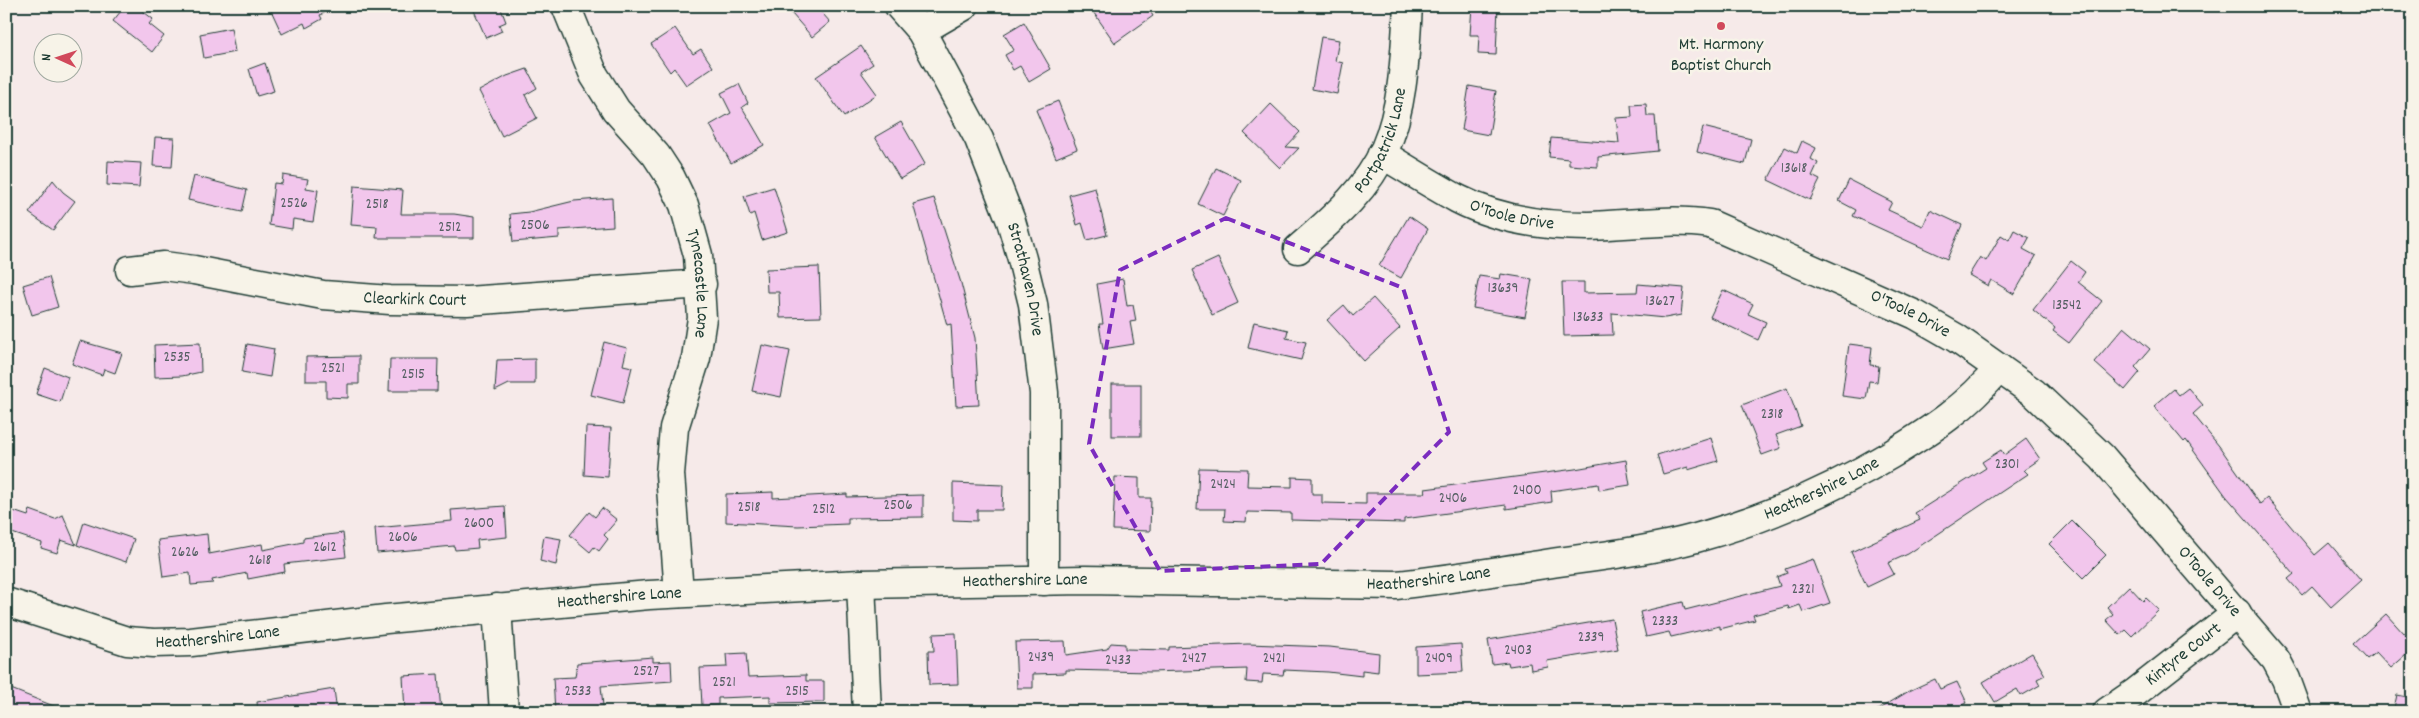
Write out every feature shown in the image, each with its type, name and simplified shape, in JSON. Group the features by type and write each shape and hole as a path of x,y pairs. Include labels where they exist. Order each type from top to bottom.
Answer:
{"street":[{"name":"Tynecastle Lane","path":"566,6 594,75 616,110 656,155 671,178 692,230 698,255 702,284 702,318 696,358 674,428 670,474 679,593"},
{"name":"Strathaven Drive","path":"899,6 921,31 965,110 985,154 1011,222 1033,304 1044,393 1044,581"},
{"path":"921,31 964,6"},
{"name":"Portpatrick Lane","path":"1298,249 1333,219 1352,198 1372,172 1382,154 1401,93 1408,6"},
{"name":"O'Toole Drive","path":"1382,154 1458,199 1504,216 1535,222 1572,225 1683,220 1710,224 1726,229 1916,315 1956,338 2034,393 2102,457 2276,660 2286,679 2298,712"},
{"name":"Clearkirk Court","path":"130,270 164,266 323,294 390,300 467,301 702,284"},
{"name":"Heathershire Lane","path":"6,602 127,641 154,644 191,642 497,608 679,593 861,584 1044,581 1396,585 1604,555 1694,538 1782,509 1857,475 1923,436 1967,404 1999,368"},
{"path":"861,584 867,712"},
{"path":"497,608 504,712"},
{"name":"Kintyre Court","path":"2107,712 2136,692 2237,613"}],"highlighted area":[{"path":"1226,218 1403,288 1449,432 1321,564 1160,571 1089,444 1120,270"}],"building":[{"path":"125,6 136,6 153,19 149,24 164,36 152,52 113,21"},
{"path":"269,6 338,6 320,15 322,19 306,28 304,23 282,34"},
{"path":"472,6 500,6 506,22 499,25 502,31 486,38"},
{"path":"785,6 816,6 830,22 812,37"},
{"path":"1089,6 1147,6 1153,16 1115,43"},
{"path":"1472,6 1498,6 1496,55 1478,54 1479,35 1470,35"},
{"path":"1024,22 1051,69 1029,82 1020,66 1013,70 1005,55 1014,50 1004,34"},
{"path":"231,28 235,52 204,58 200,34"},
{"path":"675,28 693,54 701,49 713,67 686,85 674,68 670,72 651,44"},
{"path":"1321,37 1339,40 1335,61 1343,63 1337,94 1312,89"},
{"path":"861,46 873,64 861,72 877,94 844,117 816,77"},
{"path":"265,63 274,91 257,96 249,69"},
{"path":"527,69 537,88 525,95 537,118 502,136 479,91 507,76"},
{"path":"739,84 748,103 742,107 764,145 731,163 710,125 731,113 721,93"},
{"path":"1469,86 1496,91 1489,135 1462,130"},
{"path":"1058,101 1077,149 1056,158 1036,110"},
{"path":"1271,104 1300,132 1286,147 1299,148 1280,168 1244,133"},
{"path":"1646,104 1647,116 1655,116 1658,151 1598,157 1598,167 1569,165 1569,159 1549,157 1551,138 1619,143 1616,118 1632,117 1631,105"},
{"path":"901,122 925,164 900,179 875,137"},
{"path":"1703,127 1751,139 1745,164 1697,152"},
{"path":"155,137 174,138 172,167 153,166"},
{"path":"1802,141 1816,148 1811,159 1818,163 1812,176 1820,180 1810,200 1768,180 1785,147 1797,153"},
{"path":"108,161 141,163 139,187 107,185"},
{"path":"1216,168 1241,180 1223,216 1198,204"},
{"path":"283,175 308,179 306,188 318,190 313,222 293,219 292,229 269,225 274,183 282,184"},
{"path":"194,176 247,190 242,212 188,200"},
{"path":"53,180 63,192 75,201 53,230 29,213"},
{"path":"1849,180 1892,202 1888,210 1923,226 1930,210 1962,225 1947,259 1853,216 1856,210 1839,201"},
{"path":"354,186 403,190 401,214 454,214 474,217 474,238 376,238 377,227 351,225"},
{"path":"774,187 788,232 762,240 754,213 750,215 744,196"},
{"path":"1095,188 1107,235 1087,240 1082,223 1077,225 1069,195"},
{"path":"612,198 613,226 559,230 559,238 513,242 510,214 529,212 574,201"},
{"path":"934,198 961,283 975,338 979,405 956,406 951,324 947,325 913,204"},
{"path":"1409,216 1428,229 1401,278 1379,266"},
{"path":"2014,230 2029,238 2023,249 2036,256 2014,294 1991,280 1988,286 1969,275 1980,257 1986,261 2001,235 2009,240"},
{"path":"1218,258 1238,303 1212,315 1192,270"},
{"path":"2071,261 2085,272 2078,282 2102,301 2069,343 2053,331 2055,328 2033,310"},
{"path":"819,267 821,317 780,318 779,292 767,292 766,269"},
{"path":"1501,274 1532,279 1525,317 1473,308 1479,276 1500,279"},
{"path":"49,277 58,307 32,315 23,285"},
{"path":"1123,279 1127,306 1133,305 1136,321 1130,322 1134,344 1103,349 1099,324 1103,324 1097,284"},
{"path":"1562,282 1584,282 1584,293 1637,292 1638,284 1684,288 1681,315 1665,318 1612,313 1613,335 1564,336"},
{"path":"1723,290 1753,304 1748,314 1766,322 1758,340 1710,317"},
{"path":"1373,298 1400,328 1364,361 1327,320 1344,305 1353,316"},
{"path":"1254,322 1288,330 1286,338 1306,342 1301,360 1248,348"},
{"path":"2124,327 2150,349 2135,367 2140,372 2125,390 2094,362"},
{"path":"80,341 122,353 115,373 104,369 102,375 72,364"},
{"path":"604,342 627,348 623,365 632,367 623,403 591,395"},
{"path":"200,343 201,372 182,376 155,377 154,345"},
{"path":"247,344 274,349 270,377 242,372"},
{"path":"1849,344 1872,347 1870,365 1879,366 1877,382 1869,381 1866,399 1842,396"},
{"path":"762,345 790,351 781,397 752,391"},
{"path":"359,356 359,384 348,384 348,398 326,397 326,381 306,381 306,357"},
{"path":"390,359 438,359 437,391 389,391"},
{"path":"535,359 535,384 509,384 495,391 497,360"},
{"path":"45,368 68,377 60,402 36,394"},
{"path":"1112,384 1141,384 1141,436 1112,436"},
{"path":"1787,388 1801,426 1776,435 1781,448 1762,455 1742,405"},
{"path":"2188,388 2203,405 2193,414 2219,446 2260,504 2267,498 2315,555 2329,543 2361,580 2331,607 2312,586 2302,595 2288,579 2294,574 2226,496 2186,440 2184,442 2154,406 2174,389 2179,395"},
{"path":"586,427 611,428 608,477 584,475"},
{"path":"1711,438 1718,461 1688,470 1688,467 1663,474 1657,455"},
{"path":"2026,439 2040,459 2024,470 2028,474 1908,554 1888,563 1894,574 1867,587 1851,552 1920,520 1915,513 1986,468 1982,462 2001,450 2004,455"},
{"path":"1626,460 1630,485 1599,490 1598,484 1551,491 1552,502 1506,509 1506,505 1404,519 1404,523 1291,520 1291,513 1247,512 1246,522 1224,521 1225,509 1197,509 1199,468 1248,469 1247,486 1292,487 1292,477 1312,478 1312,494 1322,494 1322,503 1366,504 1366,493 1426,493 1425,489 1575,469"},
{"path":"1115,477 1139,478 1139,498 1151,498 1150,531 1113,530"},
{"path":"953,483 1003,485 1002,510 977,510 977,521 953,520"},
{"path":"773,492 773,498 847,494 847,497 923,495 923,517 848,518 848,524 798,526 726,522 726,494"},
{"path":"505,506 507,537 477,540 478,548 455,550 454,546 377,553 375,528 452,521 451,510"},
{"path":"602,508 617,520 604,535 608,539 599,551 594,547 590,552 570,535 589,512 595,517"},
{"path":"10,510 28,516 30,510 55,519 63,515 76,545 61,540 57,553 41,548 42,543 6,531"},
{"path":"2072,521 2106,555 2083,578 2049,544"},
{"path":"84,522 134,539 126,562 77,545"},
{"path":"343,533 346,557 284,564 285,572 248,579 247,573 212,580 213,583 191,585 190,573 163,577 158,540 207,534 209,554 262,544 263,550 303,542 303,538"},
{"path":"544,536 561,539 556,565 540,561"},
{"path":"1813,559 1830,603 1803,612 1800,605 1789,609 1788,606 1753,615 1755,620 1720,629 1720,626 1671,637 1669,632 1646,637 1640,612 1683,602 1685,610 1780,586 1777,577 1787,573 1785,569"},
{"path":"2129,586 2143,601 2146,598 2159,610 2132,636 2126,630 2120,635 2106,620 2113,614 2107,607"},
{"path":"2386,614 2413,644 2413,649 2391,668 2376,652 2367,659 2353,644"},
{"path":"1612,619 1618,649 1547,661 1548,667 1531,670 1530,663 1509,666 1508,662 1492,664 1488,640"},
{"path":"956,633 958,684 929,685 928,651 934,651 933,634"},
{"path":"1065,641 1066,655 1107,649 1111,643 1125,644 1125,649 1169,650 1169,647 1248,644 1330,647 1379,653 1378,672 1362,670 1362,676 1284,670 1283,675 1263,674 1262,683 1246,682 1247,669 1150,672 1066,670 1066,673 1033,674 1033,688 1017,688 1015,642"},
{"path":"1461,644 1463,672 1416,674 1416,647"},
{"path":"746,653 748,677 806,675 806,681 824,681 824,702 770,703 770,696 718,698 718,705 702,706 700,668 727,667 726,654"},
{"path":"2032,653 2045,675 2037,679 2040,685 2021,696 2017,689 1995,702 1983,682"},
{"path":"653,657 653,662 671,661 672,681 601,686 603,706 574,708 574,712 555,712 553,678 575,677 577,663"},
{"path":"438,674 441,712 405,712 403,676"},
{"path":"1935,679 1940,689 1957,682 1967,703 1948,712 1874,712 1909,691"},
{"path":"6,687 66,711 66,712 6,712"},
{"path":"334,689 337,712 258,712 257,702"},
{"path":"2397,695 2413,698 2413,712 2393,712"}],"place":[{"name":"Mt. Harmony Baptist Church","path":"1721,26"}]}
